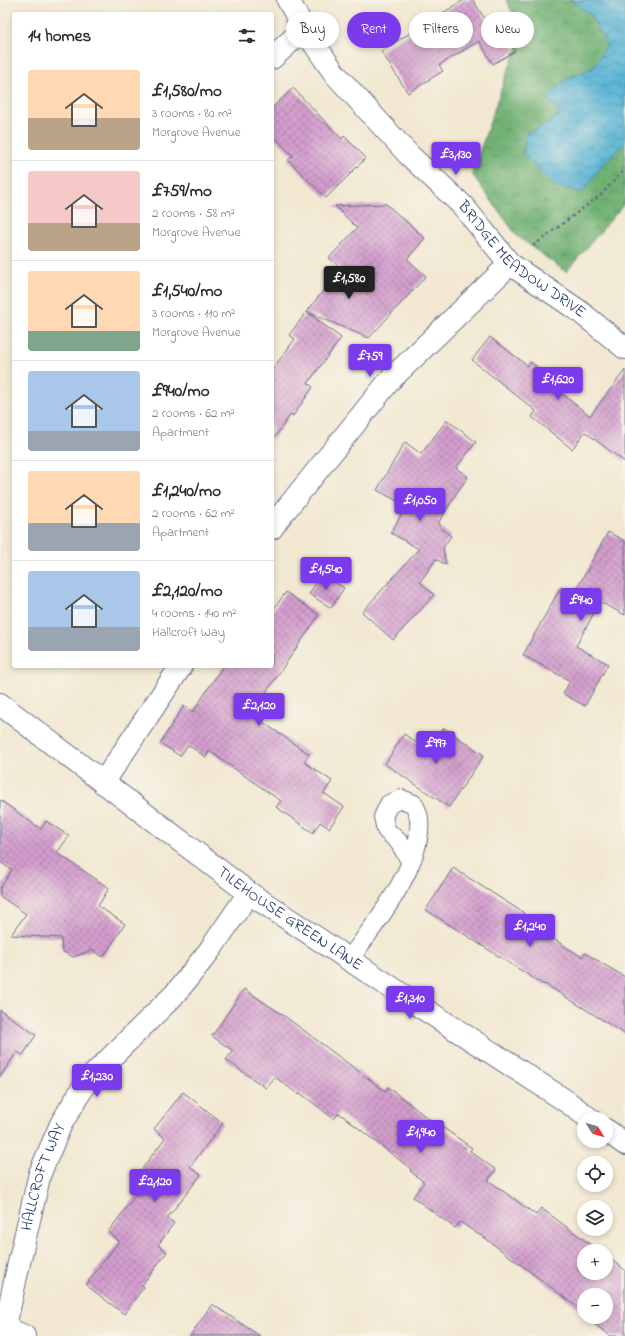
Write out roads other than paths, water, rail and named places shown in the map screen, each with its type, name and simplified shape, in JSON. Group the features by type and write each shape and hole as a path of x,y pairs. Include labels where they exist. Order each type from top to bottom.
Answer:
{"street":[{"name":"BRIDGE MEADOW DRIVE","path":"288,0 295,12"},
{"path":"274,56 286,45"},
{"name":"BRIDGE MEADOW DRIVE","path":"317,48 335,74 408,154 463,206 510,264 579,311 625,348"},
{"path":"274,525 390,380 510,264"},
{"path":"103,783 180,668"},
{"name":"TILEHOUSE GREEN LANE","path":"0,704 249,893 581,1112"},
{"name":"HALLCROFT WAY","path":"11,1333 9,1260 40,1173 61,1124 87,1081 175,994 210,950 249,893"},
{"path":"613,1135 625,1144"}],"lane":[{"path":"349,960 389,904 411,862"}],"water":[{"path":"570,0 625,1 625,143 603,164 583,192 554,186 523,154 526,134 551,122 560,112 548,98 566,79 593,68 607,45 590,14"}]}
